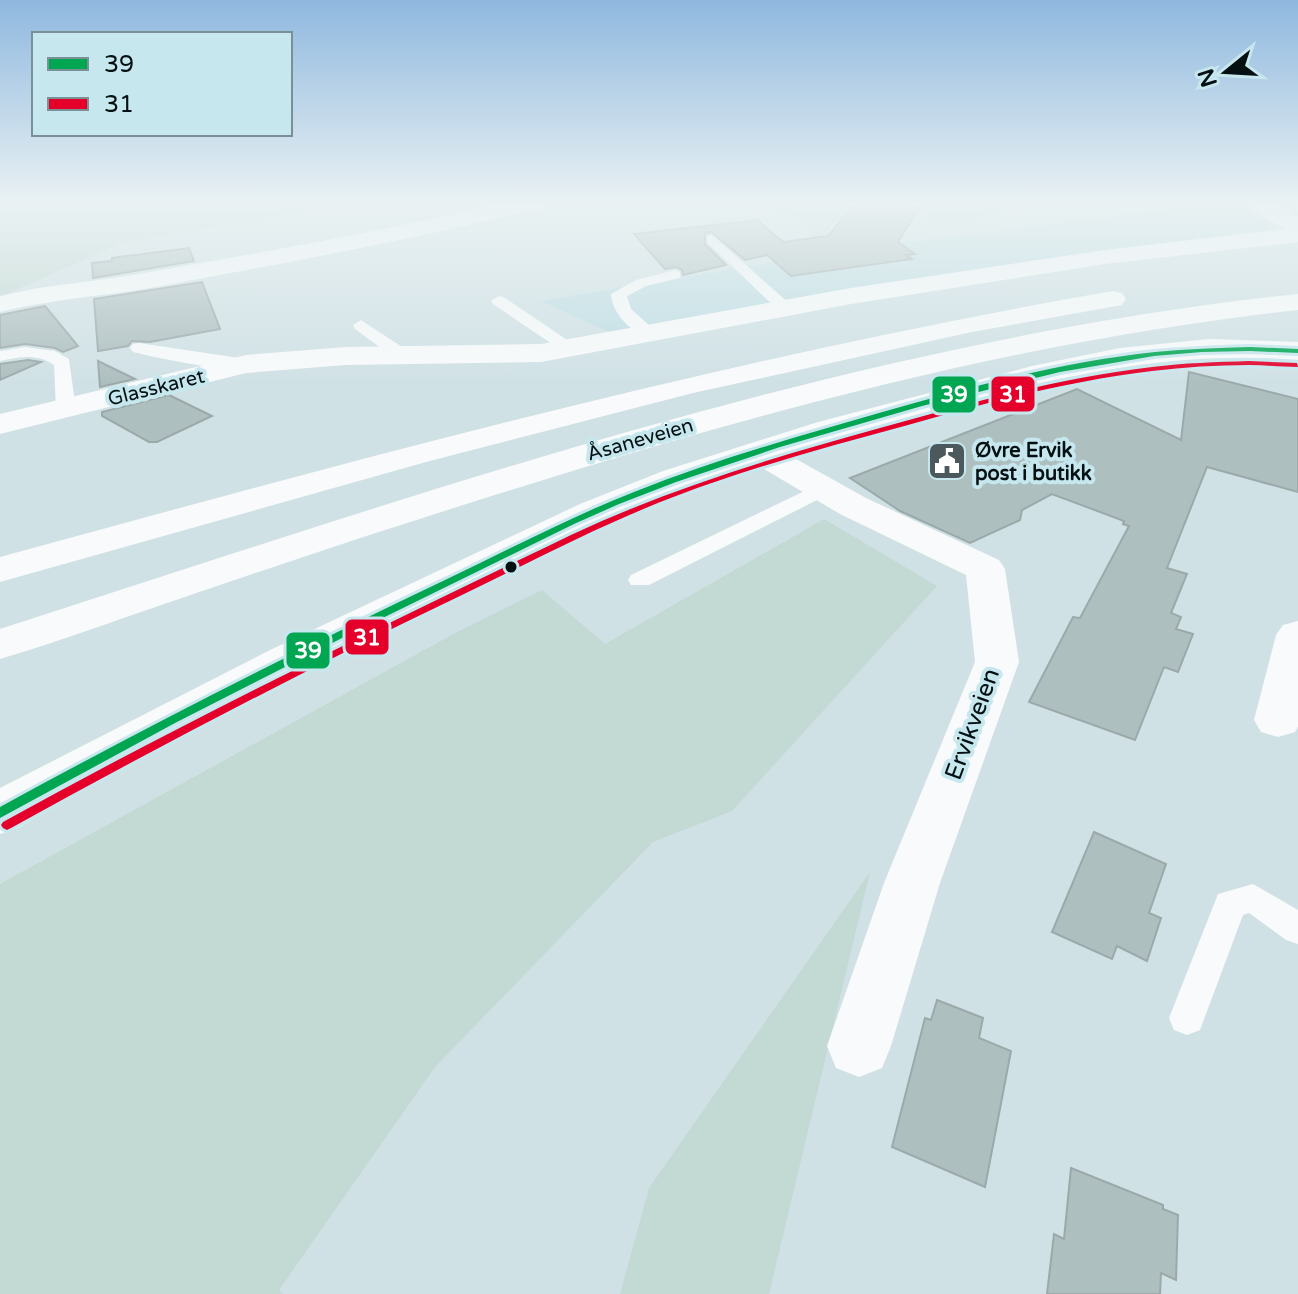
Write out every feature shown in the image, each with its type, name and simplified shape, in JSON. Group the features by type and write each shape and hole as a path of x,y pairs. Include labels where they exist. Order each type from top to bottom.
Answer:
{"main road":[{"path":"0,304 44,293 139,282 248,262"},
{"name":"Glasskaret","path":"0,424 246,364 346,356 541,353 785,308 1071,262"},
{"name":"Åsaneveien","path":"0,570 335,476 750,370 1029,312 1298,274"},
{"name":"Åsaneveien","path":"0,644 608,447 783,399 1024,345 1171,318 1298,302"},
{"path":"0,813 199,704 350,628 639,493 769,459 999,383 1103,361 1202,347 1298,351"},
{"name":"Ervikveien","path":"769,459 821,489 985,569 997,662 912,883 859,1046"},
{"path":"1278,720 1298,635"}],"lane":[{"path":"737,262 785,308"},
{"path":"651,334 620,307 619,294 641,283 675,275"},
{"path":"499,301 570,348"},
{"path":"361,325 402,355"},
{"name":"Glasskaret","path":"139,348 246,364"},
{"path":"0,356 41,352 54,355 63,363 66,410"},
{"path":"640,580 821,489"},
{"path":"1187,1018 1230,904 1253,898 1298,929"}],"shaded area":[{"path":"772,262 1047,262 616,335 541,301"}],"green space":[{"path":"0,262 78,262 0,297"},
{"path":"824,519 937,586 732,811 653,842 435,1067 279,1290 283,1294 0,1294 0,884 457,632 542,590 605,644"},
{"path":"870,872 769,1294 620,1294 649,1188"}],"building":[{"path":"98,262 186,262 93,278 92,263"},
{"path":"659,262 723,262 726,265 683,275 682,270 676,267 665,269"},
{"path":"775,262 888,262 791,276"},
{"path":"202,282 220,329 150,342 132,341 128,346 98,351 94,299"},
{"path":"45,306 78,346 63,352 25,344 0,348 0,315"},
{"path":"28,360 41,362 0,380 0,364"},
{"path":"98,361 135,379 100,387"},
{"path":"1189,372 1298,399 1298,492 1207,467 1167,568 1187,574 1171,613 1181,617 1176,629 1193,634 1178,672 1164,667 1135,740 1029,702 1073,617 1080,618 1129,526 1123,524 1124,521 1052,494 1022,510 1020,520 970,543 900,511 850,478 1077,389 1181,440"},
{"path":"169,395 212,416 157,442 149,442 102,416 102,412"},
{"path":"1094,832 1166,864 1149,913 1161,918 1147,961 1117,946 1112,959 1052,932"},
{"path":"937,1000 983,1018 979,1038 1011,1051 985,1187 892,1147 925,1018 931,1020"},
{"path":"1071,1168 1163,1205 1163,1209 1178,1215 1176,1280 1161,1273 1160,1294 1047,1294 1054,1234 1064,1239"}],"transit line":[{"name":"39","path":"0,813 171,720 344,632 571,522 673,480 778,445 919,404 1060,370 1154,354 1202,350 1298,351"},
{"name":"31","path":"7,825 177,733 349,646 596,526 710,481 966,406 1060,384 1153,368 1201,364 1297,365"}],"place":[{"name":"Øvre Ervik post i butikk","path":"947,461"}]}
